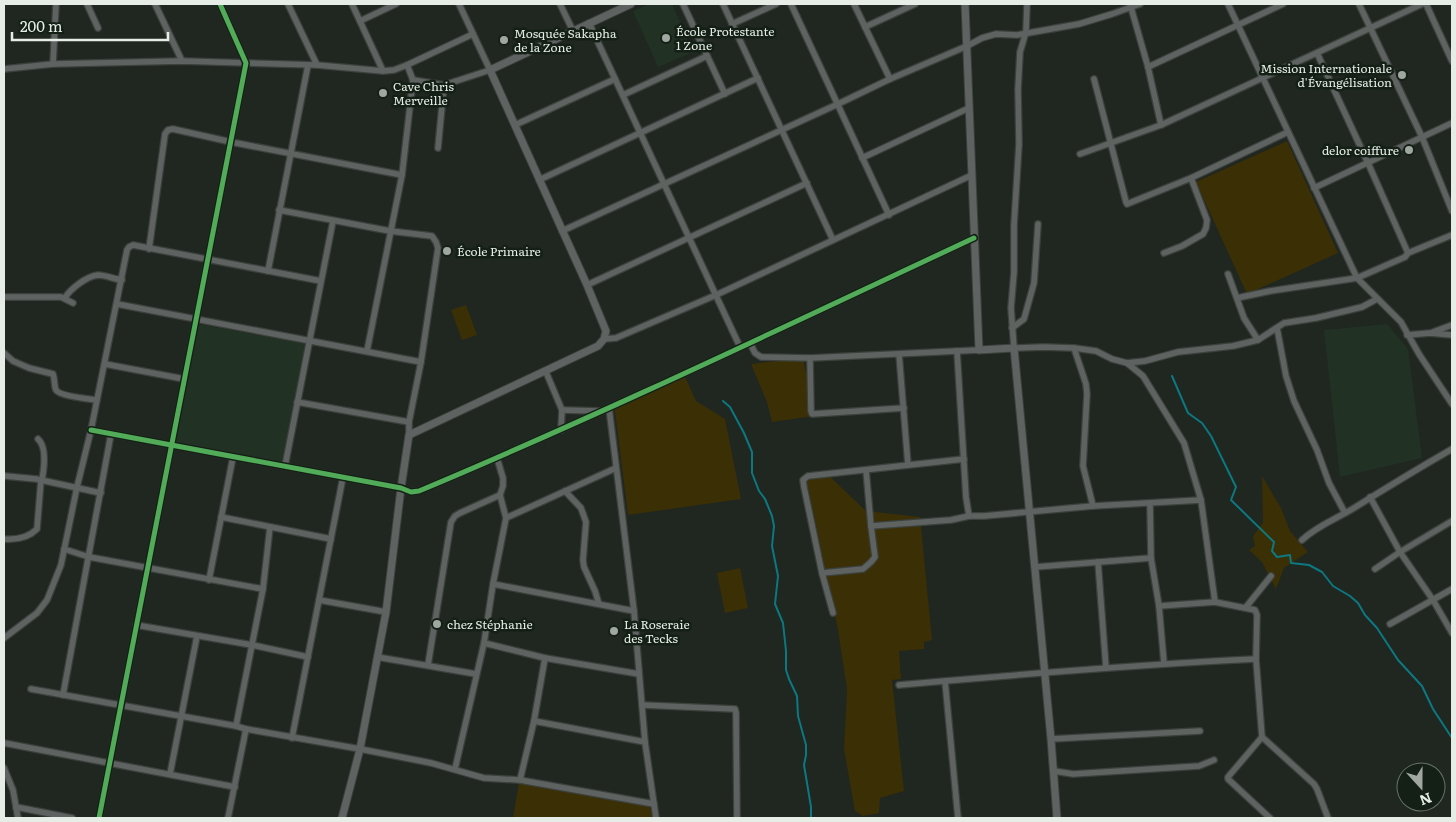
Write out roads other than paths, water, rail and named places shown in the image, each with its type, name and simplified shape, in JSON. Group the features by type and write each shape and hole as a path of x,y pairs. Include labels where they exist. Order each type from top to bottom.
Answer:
{"street":[{"path":"53,64 56,4"},
{"path":"87,4 98,28"},
{"path":"155,4 182,61"},
{"path":"99,818 246,63 220,4"},
{"path":"288,4 318,65"},
{"path":"352,4 383,71"},
{"path":"360,21 394,4"},
{"path":"409,435 598,346 604,339 606,331 587,285 459,4"},
{"path":"560,4 573,31"},
{"path":"683,4 725,94"},
{"path":"723,4 833,240"},
{"path":"732,24 776,4"},
{"path":"791,4 889,214"},
{"path":"854,4 890,79"},
{"path":"865,27 915,4"},
{"path":"965,4 979,350"},
{"path":"1027,4 1026,32 1020,52 1018,89 1019,144 1011,308 1058,818"},
{"path":"562,231 989,35 1017,34 1079,24 1140,4"},
{"path":"1228,4 1357,278 1400,322 1452,404"},
{"path":"1148,66 1283,4"},
{"path":"1359,4 1422,138 1452,211"},
{"path":"1080,154 1161,125 1422,4"},
{"path":"1426,4 1452,61"},
{"path":"413,80 444,85 490,70 627,5"},
{"path":"1130,6 1148,66 1161,125"},
{"path":"589,23 740,347"},
{"path":"4,69 53,64 182,61 318,65 383,71 394,70 473,34"},
{"path":"1317,53 1408,253"},
{"path":"623,95 707,56"},
{"path":"366,351 402,175 413,80 407,64"},
{"path":"268,271 308,65"},
{"path":"539,180 758,78"},
{"path":"515,125 615,79"},
{"path":"1094,79 1127,204 1191,178 1288,132"},
{"path":"438,148 444,85"},
{"path":"862,158 969,108"},
{"path":"1314,188 1452,123"},
{"path":"149,249 165,134 168,130 173,129 402,175"},
{"path":"604,339 616,338 716,295 972,175"},
{"path":"1164,253 1182,246 1203,234 1206,228 1208,220 1191,178"},
{"path":"587,285 807,184"},
{"path":"279,210 390,231 432,236 438,248 421,362 409,422 409,435 386,612 360,749 342,818"},
{"path":"285,466 333,220"},
{"path":"1012,328 1024,319 1034,283 1038,224"},
{"path":"1237,298 1357,278 1405,257 1408,253 1452,235"},
{"path":"91,430 401,488 411,492 419,491 561,430 974,238"},
{"path":"4,638 37,613 47,600 60,565 91,430 129,247 133,245 321,281"},
{"path":"1228,274 1244,318 1258,340"},
{"path":"65,298 78,284 93,276 99,275 122,280"},
{"path":"4,297 65,298 73,303"},
{"path":"750,342 755,353 761,357 810,358 1042,347 1096,351 1112,359 1127,363 1155,359 1178,352 1233,346 1258,340 1284,323 1316,318 1362,306 1377,299"},
{"path":"117,304 421,362"},
{"path":"1430,333 1452,325"},
{"path":"1277,328 1286,376 1294,401 1344,513"},
{"path":"1408,335 1430,333 1452,335"},
{"path":"1074,348 1086,384 1083,466 1094,506"},
{"path":"958,351 966,497 969,516"},
{"path":"4,353 14,361 29,368 53,374 56,389 60,394 97,400"},
{"path":"899,354 908,465"},
{"path":"810,358 812,414 904,408"},
{"path":"1127,363 1143,376 1184,443 1201,500 1215,602"},
{"path":"105,364 184,379"},
{"path":"546,372 562,410 561,430"},
{"path":"297,402 409,422"},
{"path":"609,408 634,611 645,742 656,818"},
{"path":"562,410 602,411"},
{"path":"63,695 112,434"},
{"path":"4,539 23,538 32,534 37,529 43,448 42,442 38,439"},
{"path":"1302,540 1310,532 1452,448"},
{"path":"209,580 233,456"},
{"path":"455,769 484,643 506,518 500,495 504,478 498,458"},
{"path":"833,613 822,573 803,480 808,476 964,459"},
{"path":"506,518 616,468"},
{"path":"822,573 863,569 875,557 866,470"},
{"path":"5,476 41,480 101,493"},
{"path":"292,738 343,477"},
{"path":"565,491 581,508 586,522 584,567 599,604"},
{"path":"428,665 451,522 460,513 500,495"},
{"path":"1370,497 1400,552 1433,600 1452,633"},
{"path":"871,526 951,520 969,516 1030,511 1201,500"},
{"path":"1150,503 1151,558 1159,606 1164,664"},
{"path":"221,517 331,539"},
{"path":"1375,569 1452,522"},
{"path":"236,726 263,588 270,527"},
{"path":"64,549 89,557 209,580 263,588"},
{"path":"1035,567 1151,558"},
{"path":"1098,562 1106,668"},
{"path":"1246,607 1271,576"},
{"path":"493,584 634,611"},
{"path":"1390,624 1452,589"},
{"path":"319,600 386,612"},
{"path":"1159,606 1215,602 1254,610 1257,615 1256,659 1262,737 1314,784 1328,818"},
{"path":"136,625 252,645 308,657"},
{"path":"170,774 197,636"},
{"path":"484,643 545,658 639,674"},
{"path":"377,657 476,674"},
{"path":"520,780 534,721 545,658"},
{"path":"899,685 1045,672 1256,659"},
{"path":"945,681 958,818"},
{"path":"31,689 360,749 455,769 484,778 520,780 654,804"},
{"path":"642,705 735,709 737,818"},
{"path":"534,721 645,742"},
{"path":"228,818 246,729"},
{"path":"1051,738 1200,731"},
{"path":"1262,737 1228,779 1270,818"},
{"path":"4,743 235,787"},
{"path":"1054,771 1073,774 1199,766 1214,760"},
{"path":"4,768 13,790 18,818"},
{"path":"16,807 72,818"}],"waterway":[{"path":"1172,376 1188,413 1202,423 1211,436 1236,487 1231,500 1274,542 1272,551 1277,557 1290,555 1291,563 1309,565 1322,572 1333,586 1358,603 1398,660 1422,686 1433,709 1452,738"},
{"path":"723,401 730,407 744,433 752,452 752,473 772,516 774,526 772,546 778,576 775,604 783,623 786,670 797,696 798,716 806,745 804,765 811,818"}],"place":[{"name":"École Protestante 1 Zone","path":"666,38"},
{"name":"Mosquée Sakapha de la Zone","path":"504,40"},
{"name":"Mission Internationale d'Évangélisation","path":"1402,75"},
{"name":"Cave Chris Merveille","path":"383,93"},
{"name":"delor coiffure","path":"1409,150"},
{"name":"École Primaire","path":"447,251"},
{"name":"chez Stéphanie","path":"437,624"},
{"name":"La Roseraie des Tecks","path":"614,631"}]}
